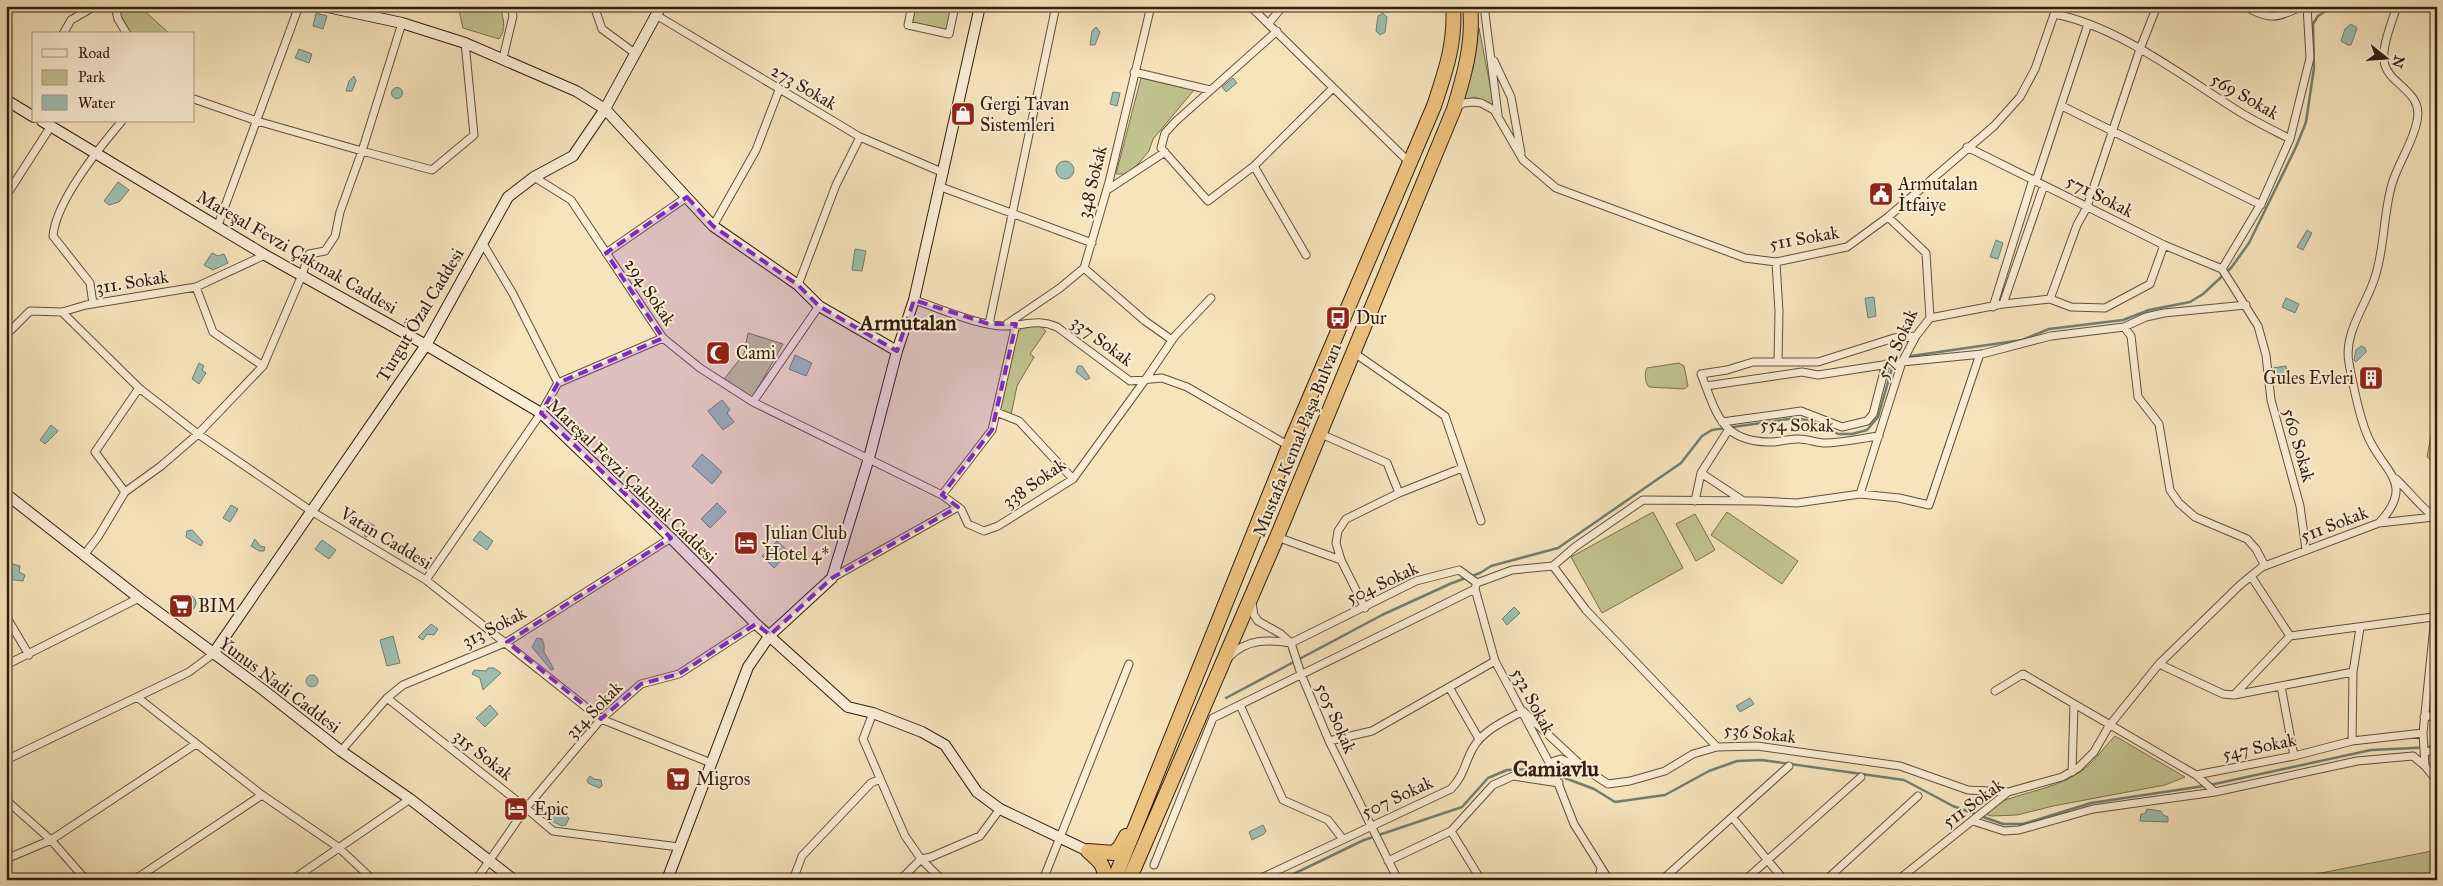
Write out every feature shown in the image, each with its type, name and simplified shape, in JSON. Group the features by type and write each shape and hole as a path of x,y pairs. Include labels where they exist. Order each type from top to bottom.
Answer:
{"highway":[{"name":"Mustafa Kemal Paşa Bulvarı","path":"1114,880 1289,446 1434,106 1451,55 1454,21 1453,6"},
{"name":"Mustafa Kemal Paşa Bulvarı","path":"1129,880 1321,434 1454,109 1465,75 1470,44 1470,6"},
{"path":"1088,851 1114,853 1120,847 1168,744"},
{"path":"1088,851 1102,864 1106,874 1104,880"}],"street":[{"path":"64,32 71,20 95,6"},
{"path":"115,6 118,19 126,32"},
{"path":"218,225 299,6"},
{"path":"322,6 402,22 465,42 503,58 533,74 576,91 605,109 713,226 798,286 819,306 897,351"},
{"path":"503,58 512,16 511,6"},
{"path":"594,6 602,29 636,54"},
{"path":"912,6 908,25 949,34 955,6"},
{"path":"832,578 869,458 897,351 914,300 941,187 979,8 961,6"},
{"path":"989,324 1056,6"},
{"name":"348 Sokak","path":"1084,268 1107,190 1151,6"},
{"path":"1250,6 1410,163"},
{"path":"1269,23 1283,6"},
{"name":"511 Sokak","path":"1484,6 1492,58 1494,96 1498,115 1523,160 1556,188 1744,258 1776,262 1847,247 1888,217 1967,147 1994,126 2020,97 2035,69 2055,10"},
{"path":"2050,299 2077,225 2087,206 2140,49 2157,6"},
{"path":"2245,6 2258,14 2280,17 2302,6"},
{"path":"2290,139 2310,58 2307,6"},
{"path":"2396,6 2384,62 2389,73 2408,91 2417,105 2418,121 2391,184 2375,277 2349,340 2348,360 2366,434 2396,479 2413,495 2425,511 2435,518"},
{"name":"Turgut Özal Caddesi","path":"213,654 426,345 508,197 534,177 573,156 605,109 659,10"},
{"name":"273 Sokak","path":"659,10 779,90 860,137 944,173"},
{"name":"569 Sokak","path":"2055,10 2140,49 2245,115 2290,139 2261,205 2224,272"},
{"path":"84,555 98,537 125,492 161,466 198,434 264,366 309,254 325,251 335,236 340,212 362,151 402,22"},
{"path":"1993,307 2034,180 2062,106 2088,24"},
{"path":"1277,31 1165,133 1162,148 1208,201 1254,166 1333,88"},
{"path":"195,99 257,121 432,170 474,135 465,42"},
{"name":"511 Sokak","path":"1492,58 1511,97 1514,125 1523,160"},
{"path":"1134,72 1210,90"},
{"path":"713,226 756,150 779,90"},
{"path":"6,100 32,113"},
{"path":"1454,109 1463,103 1481,103 1498,115"},
{"path":"2062,106 2261,205"},
{"path":"93,304 90,283 52,236 54,222 95,153 121,122"},
{"path":"6,196 46,124"},
{"name":"Mareşal Fevzi Çakmak Caddesi","path":"46,124 218,225 265,255 426,345 541,413 671,538 756,624 848,707 873,713 922,732 945,746 977,792 1000,808 1088,851"},
{"path":"798,286 836,185 860,137"},
{"name":"571 Sokak","path":"1967,147 2164,245 2224,272"},
{"path":"1107,190 1165,152"},
{"path":"1254,166 1306,254"},
{"name":"294 Sokak","path":"534,177 571,200 663,338 700,368 753,402 942,495"},
{"path":"2003,304 2044,185"},
{"path":"941,187 1092,243"},
{"path":"606,253 687,197"},
{"name":"572 Sokak","path":"1860,494 1902,362 1916,336 1930,318 1926,253 1888,217"},
{"path":"482,242 513,294 558,383"},
{"path":"1930,318 2003,304 2050,299 2071,306 2105,308 2150,284 2164,245"},
{"name":"311. Sokak","path":"6,335 30,311 62,312 93,304 196,287 265,255"},
{"path":"1776,262 1779,312 1778,362"},
{"path":"1004,326 1060,288 1084,268 1145,322 1172,340"},
{"name":"560 Sokak","path":"2224,272 2258,326 2266,355 2271,400 2300,506 2306,550"},
{"path":"196,287 213,332 264,366"},
{"name":"338 Sokak","path":"942,495 958,506 968,524 984,531 998,526 1073,479 1146,380 1172,340 1211,298"},
{"name":"337 Sokak","path":"914,300 989,324 1004,326 1043,321 1057,327 1130,381 1162,378 1187,388 1289,446"},
{"path":"1916,336 1894,338 1818,362 1753,362 1727,370 1702,374 1706,386 1802,372 1818,375 1886,364 1980,354 2051,336 2124,327 2146,317 2164,313 2246,305"},
{"path":"753,402 819,306"},
{"name":"Vatan Caddesi","path":"62,312 138,388 198,434 311,511 426,580 507,642 601,719 711,763"},
{"path":"942,495 992,430 1016,324"},
{"path":"2124,327 2131,336 2138,397 2159,424 2170,490 2179,503 2195,517 2247,539 2256,548 2265,566"},
{"path":"426,580 541,413 558,383 663,338"},
{"path":"1353,352 1444,416 1481,520"},
{"path":"1154,865 1213,718 1476,586 1512,570 1553,566 1575,547 1643,500 1743,501 1797,504 1860,494 1899,498 1929,505 1980,354"},
{"path":"1722,422 1801,411 1842,427 1868,421 1873,414 1886,364"},
{"name":"554 Sokak","path":"1706,386 1712,398 1715,413 1722,422 1738,436 1755,441 1770,442 1797,439 1825,443 1879,436"},
{"path":"125,492 95,452 138,388"},
{"path":"996,412 1019,421 1073,479"},
{"path":"1695,501 1701,473 1729,429"},
{"path":"1321,434 1387,462 1399,493"},
{"path":"1365,608 1341,560 1336,544 1338,531 1346,520 1399,493 1462,468"},
{"path":"1701,473 1743,501"},
{"name":"511 Sokak","path":"1898,880 2008,792 2062,777 2078,768 2094,752 2109,726 2159,664 2251,576 2265,566 2379,523 2391,511 2397,496 2396,479"},
{"name":"Yunus Nadi Caddesi","path":"6,494 138,598 262,689 341,751 410,798 488,860 502,876 514,880"},
{"path":"667,880 748,667 770,635 832,578 958,506"},
{"path":"2379,523 2435,518"},
{"name":"313 Sokak","path":"341,751 387,698 403,685 507,642 671,538"},
{"path":"1277,538 1341,560"},
{"name":"536 Sokak","path":"1553,566 1586,610 1717,747 1758,746 1900,766 1968,790 2008,792"},
{"name":"504 Sokak","path":"1291,643 1365,608 1416,581 1459,570 1476,586"},
{"path":"2251,576 2290,636"},
{"name":"532 Sokak","path":"1476,586 1495,661 1552,768 1574,824 1601,869 1610,880"},
{"path":"1253,592 1252,607 1258,621 1281,634 1291,643"},
{"path":"2425,766 2424,717 2433,617 2437,596"},
{"path":"6,666 138,598"},
{"path":"6,616 30,655"},
{"path":"2234,695 2290,636 2433,617"},
{"name":"314 Sokak","path":"476,880 488,860 526,808 601,719 641,684 679,674 756,624"},
{"path":"2352,741 2353,672 2360,628"},
{"path":"1218,672 1231,656 1247,644 1277,641 1291,643"},
{"name":"505 Sokak","path":"1291,643 1300,674 1329,741 1370,827 1398,880"},
{"path":"6,760 189,672 213,654"},
{"path":"1329,741 1372,731 1495,661"},
{"path":"1043,880 1058,838 1129,664"},
{"path":"2159,664 2223,694 2234,695 2353,672"},
{"path":"1995,691 2023,674 2109,726 2196,775 2215,792"},
{"path":"2281,686 2294,756"},
{"path":"1449,688 1479,739 1523,711 1584,769"},
{"path":"137,697 262,795 338,847 373,880"},
{"name":"315 Sokak","path":"387,698 526,808 553,832 679,847"},
{"path":"2072,772 2074,704"},
{"path":"1240,705 1283,800 1328,820 1342,838"},
{"path":"873,713 863,739 905,836 921,859 942,880"},
{"path":"2424,717 2437,715"},
{"name":"547 Sokak","path":"2196,775 2294,756 2352,741 2423,733"},
{"name":"507 Sokak","path":"1257,880 1342,838 1451,789 1462,776 1472,749 1479,739"},
{"path":"6,859 52,840 196,744"},
{"path":"1552,768 1554,761 1560,759 1584,769 1608,784 1630,781 1665,771 1693,754 1717,747"},
{"path":"2424,749 2437,750"},
{"path":"1977,818 2004,831 2019,830 2093,809 2215,792 2357,761 2413,756 2425,766 2437,781"},
{"path":"1662,880 1789,766"},
{"path":"1388,861 1451,830 1493,785 1499,782 1513,776 1559,784"},
{"path":"1745,880 1861,777"},
{"path":"792,880 802,856 870,784 880,779"},
{"path":"134,880 262,795"},
{"path":"1826,880 1918,796"},
{"path":"292,880 410,798"},
{"path":"6,800 52,840 86,880"},
{"path":"900,880 921,859 931,857 980,836 1000,808"},
{"path":"1733,818 1784,880"},
{"path":"1451,830 1481,880"},
{"path":"1598,880 1601,869"}],"highlighted area":[{"path":"687,197 713,226 798,285 819,306 897,351 914,300 989,324 1016,324 992,430 942,495 958,507 832,578 770,635 756,624 679,674 641,684 601,719 507,642 671,538 541,413 558,383 663,338 606,253"}],"green space":[{"path":"119,6 139,6 168,32 130,32 121,16"},
{"path":"458,6 500,6 504,27 499,39 463,28"},
{"path":"913,6 953,6 947,32 910,25"},
{"path":"1479,28 1494,106 1475,97 1463,100 1473,68"},
{"path":"1141,78 1194,90 1153,139 1149,151 1139,163 1127,174 1116,174"},
{"path":"1025,325 1039,325 1046,331 1030,354 1034,357 1017,386 1011,415 998,410 1017,333"},
{"path":"748,333 783,344 752,398 724,379 744,354"},
{"path":"1679,363 1684,366 1688,386 1684,389 1649,387 1645,375 1647,368"},
{"path":"2437,403 2437,466 2427,457"},
{"path":"1653,512 1683,568 1602,613 1571,557"},
{"path":"1727,512 1798,561 1782,584 1711,535"},
{"path":"1695,514 1715,550 1696,561 1676,524"},
{"path":"2115,736 2185,777 2165,785 2053,806 2017,815 1992,816 1980,813 1991,806 2068,779 2089,765"},
{"path":"2437,850 2437,880 2289,880 2296,878"}],"water":[{"path":"316,13 327,16 323,29 313,26"},
{"path":"1383,13 1387,17 1385,32 1380,35 1376,31 1378,16"},
{"path":"2351,24 2357,28 2351,45 2348,45 2341,41 2345,29"},
{"path":"1096,27 1100,32 1095,45 1090,45 1092,31"},
{"path":"299,49 312,54 309,63 295,58"},
{"path":"354,76 356,81 352,91 346,91 349,81"},
{"path":"1233,78 1237,83 1226,92 1222,87"},
{"path":"397,87 403,93 397,99 391,93"},
{"path":"1113,92 1120,93 1117,106 1110,104"},
{"path":"1065,161 1071,164 1074,170 1071,176 1065,179 1059,176 1056,170 1059,164"},
{"path":"118,182 129,190 119,202 109,205 104,201"},
{"path":"2307,230 2312,233 2303,250 2297,247"},
{"path":"1996,240 2003,243 1998,259 1990,257"},
{"path":"855,249 866,251 862,271 852,270"},
{"path":"212,253 218,256 224,254 228,263 213,270 204,265"},
{"path":"1874,297 1876,316 1868,318 1865,298"},
{"path":"2286,298 2299,304 2295,313 2282,307"},
{"path":"2361,346 2365,348 2366,352 2356,362 2354,360 2356,350"},
{"path":"795,355 812,363 806,376 789,369"},
{"path":"199,363 204,366 202,370 206,373 199,384 192,379"},
{"path":"1078,366 1082,366 1090,378 1086,380 1076,372"},
{"path":"2286,366 2287,373 2274,375 2273,368"},
{"path":"722,400 730,410 727,413 734,422 723,430 708,411"},
{"path":"51,425 58,431 45,444 40,440"},
{"path":"702,454 722,472 712,484 692,466"},
{"path":"717,503 726,512 710,528 701,519"},
{"path":"231,505 238,509 230,522 223,518"},
{"path":"368,522 375,526 369,536 365,537 363,530"},
{"path":"192,530 203,542 201,546 186,537 187,531"},
{"path":"480,531 493,541 487,550 473,540"},
{"path":"255,539 260,546 265,547 264,551 259,551 251,546"},
{"path":"322,540 336,550 329,559 315,549"},
{"path":"777,541 789,552 774,568 762,556"},
{"path":"6,562 20,566 19,572 25,575 23,581 6,579"},
{"path":"188,595 196,603 188,611 180,603"},
{"path":"1514,607 1520,613 1507,625 1502,619"},
{"path":"431,624 438,629 434,635 427,634 423,640 418,637"},
{"path":"393,636 400,663 387,666 380,640"},
{"path":"537,638 542,639 544,652 554,669 551,670 532,647"},
{"path":"488,668 494,668 501,673 483,690 480,678 472,674 474,670 486,671"},
{"path":"314,675 317,676 317,686 310,687 307,686 306,679 307,676"},
{"path":"1750,698 1754,704 1740,712 1736,706"},
{"path":"490,705 498,714 485,727 476,718"},
{"path":"590,776 601,780 602,786 599,788 588,783 587,780"},
{"path":"558,807 559,813 565,814 569,818 566,825 562,826 550,820 551,812"},
{"path":"2147,809 2161,811 2163,815 2168,817 2168,822 2140,821 2141,814 2145,814"},
{"path":"1263,825 1266,831 1264,834 1252,840 1249,832"}],"waterway":[{"path":"1906,359 1911,356 2022,340 2049,329 2123,320 2149,310 2190,302 2203,294 2231,268 2249,243 2296,147 2306,122 2314,68 2313,24 2318,16 2333,6"},
{"path":"1226,698 1382,615 1452,583 1480,573 1491,566 1558,548 1681,463 1702,436 1712,430 1796,418 1815,422 1838,434 1852,434 1867,430 1878,417 1892,368 1897,365"},
{"path":"2210,785 2371,750 2435,747"},
{"path":"1557,775 1594,789 1615,802 1665,795 1709,771 1737,761 1762,760 1904,780 1953,806 2003,824 2023,824 2091,803 2204,786"},
{"path":"1281,880 1364,840 1462,807 1488,778 1507,770 1530,769 1552,774"}],"place":[{"name":"Gergi Tavan Sistemleri","path":"963,114"},
{"name":"Armutalan İtfaiye","path":"1881,194"},
{"name":"Dur","path":"1338,318"},
{"name":"Cami","path":"718,353"},
{"name":"Gules Evleri","path":"2371,378"},
{"name":"Julian Club Hotel 4*","path":"746,543"},
{"name":"BIM","path":"181,606"},
{"name":"Migros","path":"678,779"},
{"name":"Epic","path":"516,809"}],"district":[{"name":"Armutalan","path":"908,322"},
{"name":"Camiavlu","path":"1556,768"}]}
